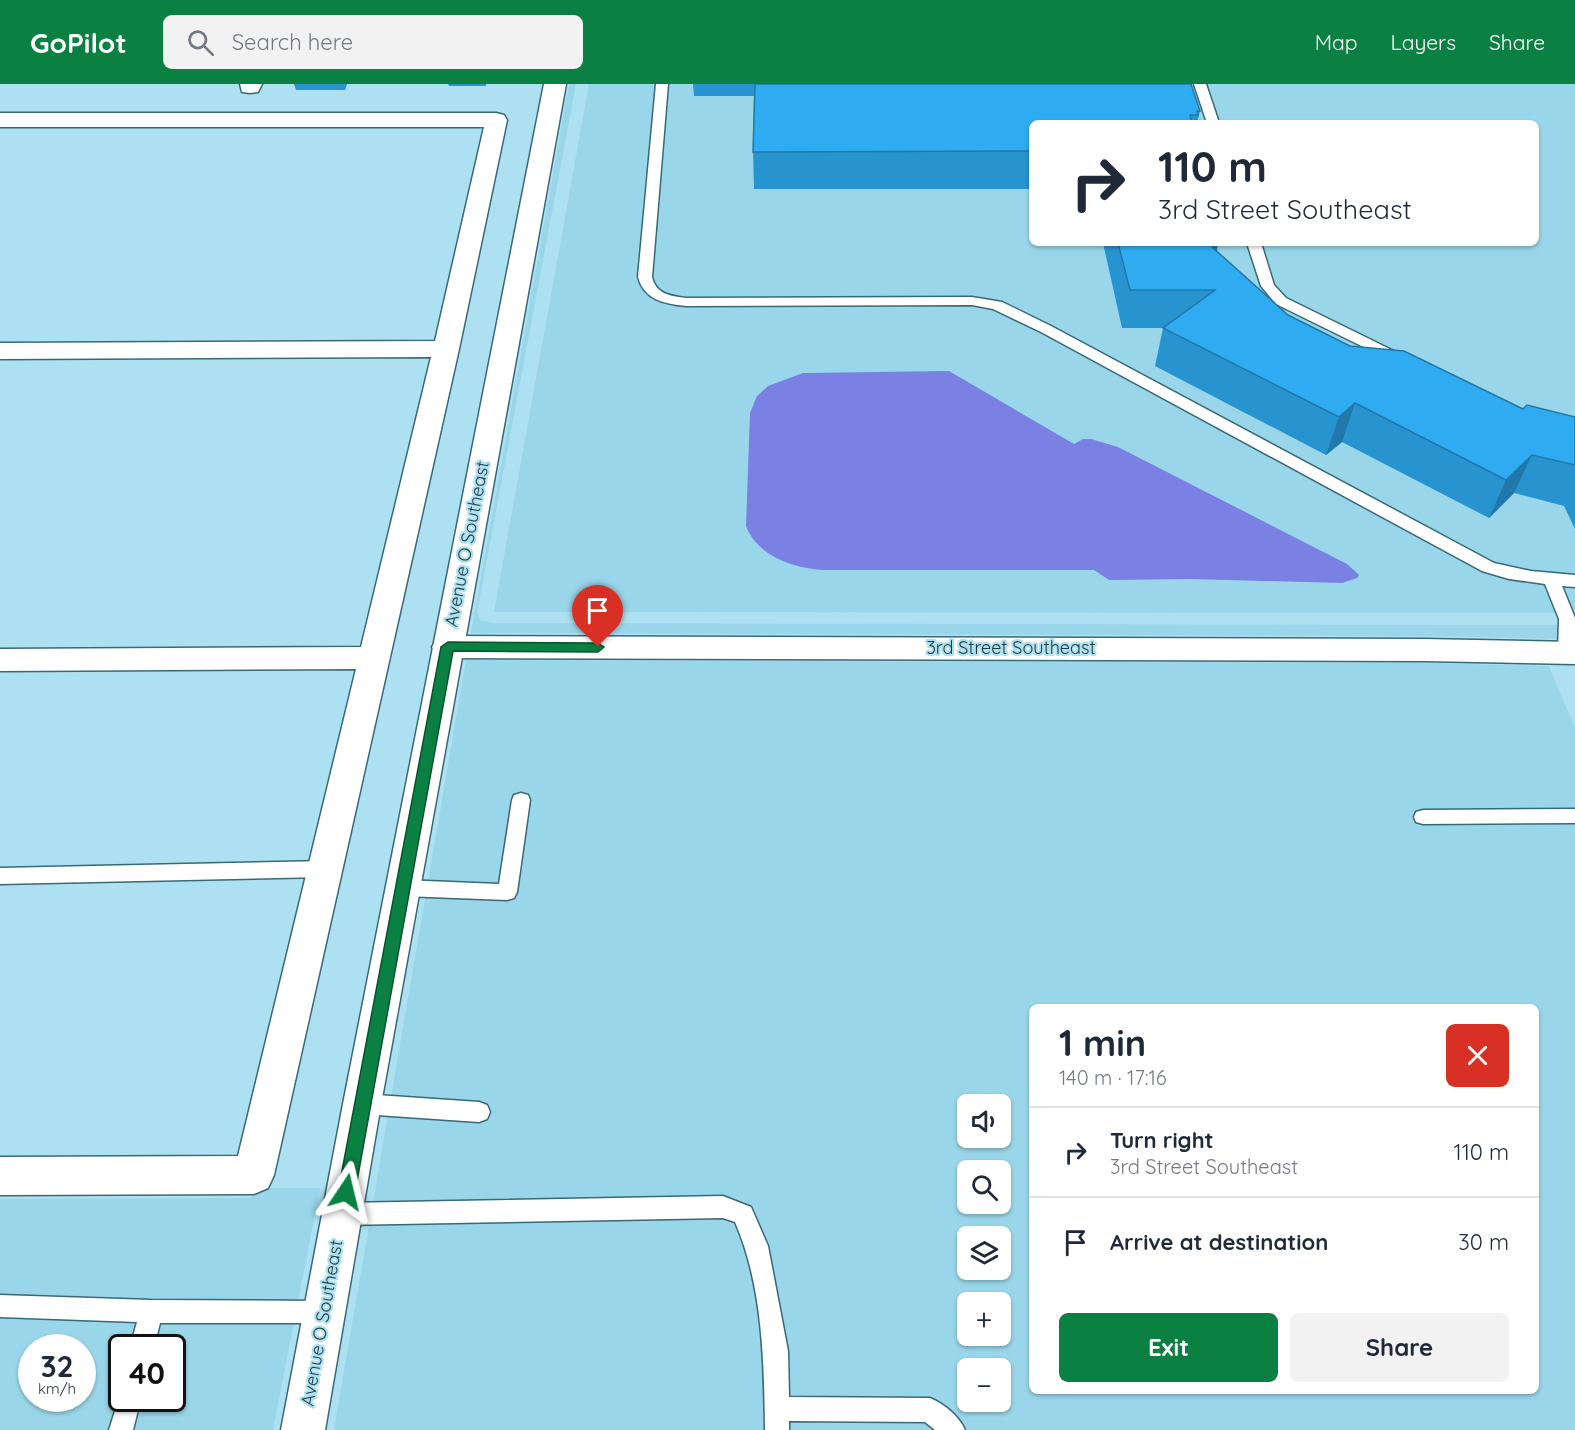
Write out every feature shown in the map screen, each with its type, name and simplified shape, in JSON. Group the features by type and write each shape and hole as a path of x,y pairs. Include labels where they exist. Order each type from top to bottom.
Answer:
{"street":[{"name":"Avenue O Southeast","path":"303,1430 362,1104 555,84"},
{"path":"0,120 496,120 446,349 254,1175 0,1176"},
{"path":"0,351 446,349"},
{"name":"3rd Street Southeast","path":"448,647 1425,650 1572,662"},
{"path":"0,660 374,658"}],"lane":[{"path":"662,84 645,277 647,287 654,295 686,302 972,301 997,305 1046,329 1488,567 1505,573 1575,581"},
{"path":"1200,84 1212,120"},
{"path":"1255,246 1268,286 1281,301 1408,363"},
{"path":"1551,580 1567,619 1572,662"},
{"path":"403,888 507,892 522,800"},
{"path":"1423,817 1575,816"},
{"path":"0,876 325,869"},
{"path":"362,1104 479,1112"},
{"path":"342,1214 723,1207 743,1214 757,1246 776,1351 777,1419 930,1410 953,1430"},
{"path":"0,1306 151,1311 324,1312"},
{"path":"145,1334 151,1311"},
{"path":"121,1430 126,1412"}],"shaded area":[{"path":"569,84 576,84 477,612 479,619 493,623 1575,625 1575,639 1420,636 471,633"},
{"path":"589,84 1575,84 1575,613 494,612"},
{"path":"466,660 1429,663 1549,666 1575,728 1575,1430 334,1430"},
{"path":"268,1188 320,1188 273,1430 0,1430 0,1199 249,1198"}],"water":[{"path":"949,371 1074,444 1083,439 1091,439 1118,447 1347,564 1359,575 1357,578 1342,583 1191,579 1109,580 1094,570 825,570 801,567 778,559 759,546 746,526 750,413 757,396 768,386 803,373"}],"building":[{"path":"755,84 1191,84 1200,111 1197,111 1198,115 1190,115 1191,120 1029,120 1029,151 753,152"},
{"path":"1119,246 1212,246 1288,315 1350,346 1404,351 1523,409 1527,405 1575,417 1575,465 1532,455 1506,480 1355,403 1339,417 1163,328 1215,290 1130,290"}],"route":[{"path":"346,1192 448,647 598,647"}]}
